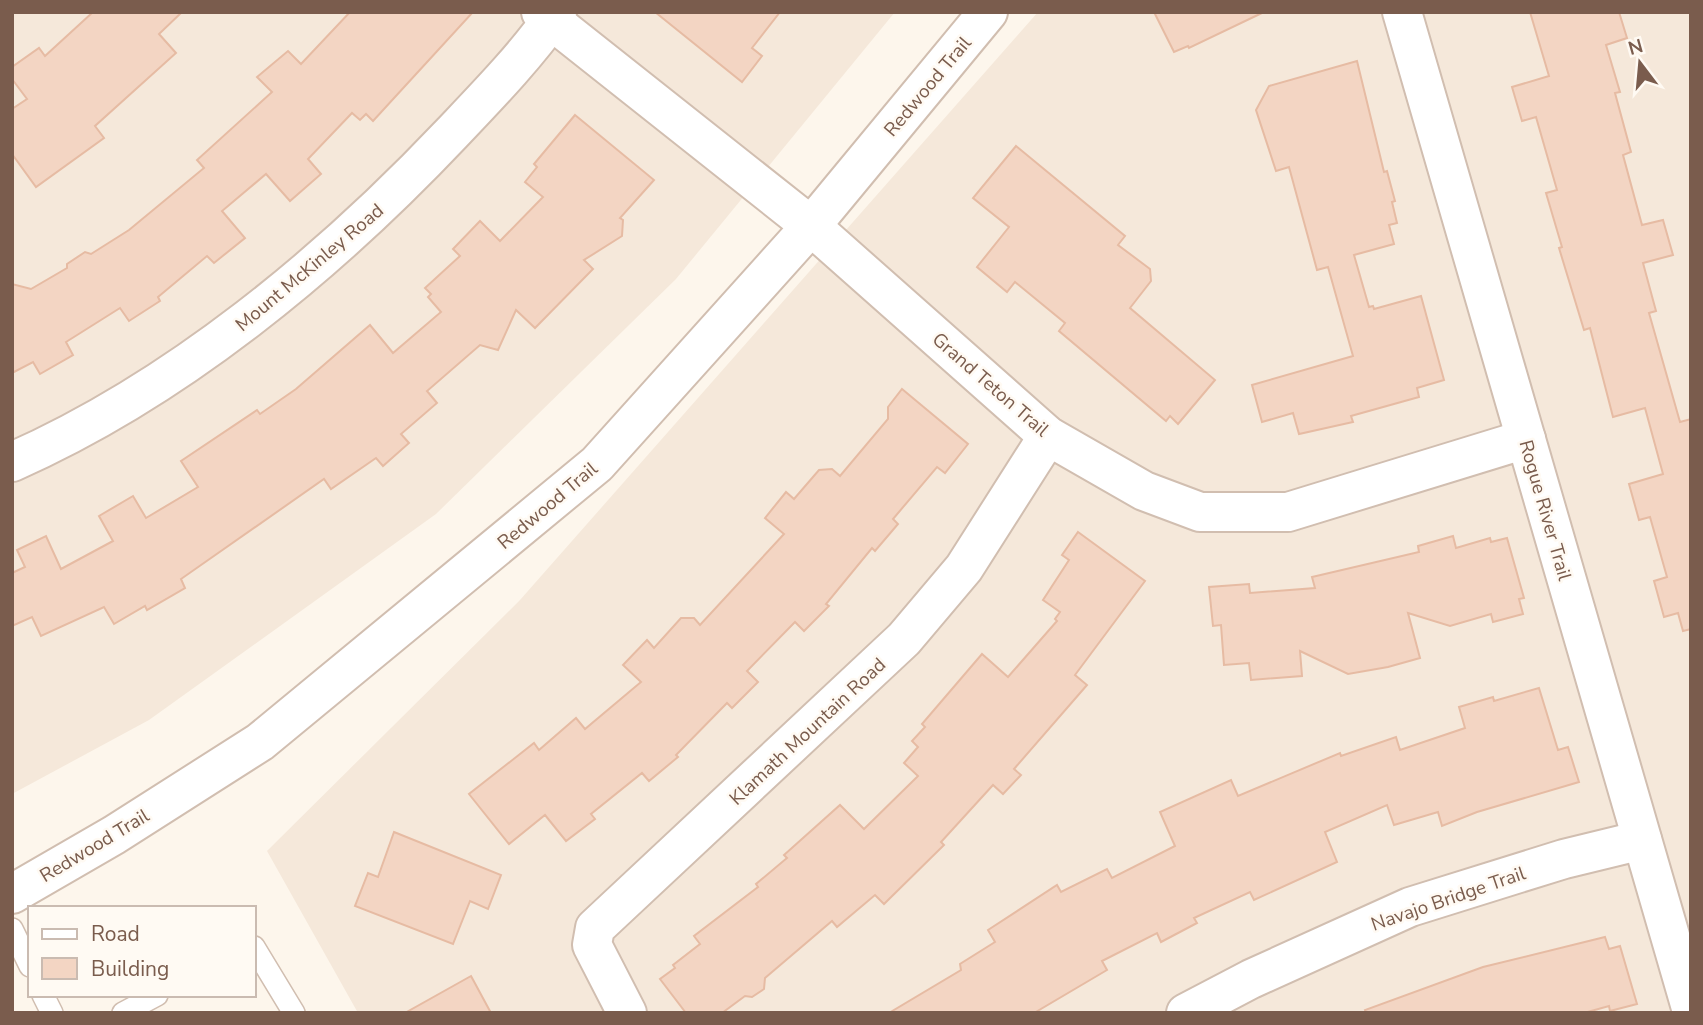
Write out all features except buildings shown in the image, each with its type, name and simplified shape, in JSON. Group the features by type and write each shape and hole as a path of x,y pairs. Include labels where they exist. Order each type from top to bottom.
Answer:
{"street":[{"name":"Redwood Trail","path":"12,894 114,835 260,742 597,464 811,226 988,12"},
{"name":"Rogue River Trail","path":"1402,12 1691,1008"},
{"name":"Grand Teton Trail","path":"550,15 811,226 1048,436 1144,491 1200,512 1288,512 1525,439"},
{"name":"Mount McKinley Road","path":"12,462 72,436 241,326 386,202 531,49 550,15"},
{"name":"Klamath Mountain Road","path":"627,1013 592,945 595,928 904,639 964,568 1048,436"},
{"name":"Navajo Bridge Trail","path":"1186,1013 1251,979 1410,907 1564,859 1642,840"}],"lane":[{"path":"12,929 28,962"},
{"path":"256,950 294,1013"},
{"path":"44,997 52,1013"},
{"path":"123,1013 154,997"}],"shaded area":[{"path":"12,12 895,12 676,279 436,514 149,720 12,794"},
{"path":"1038,12 1691,12 1691,1013 358,1013 267,851 520,600"}]}
